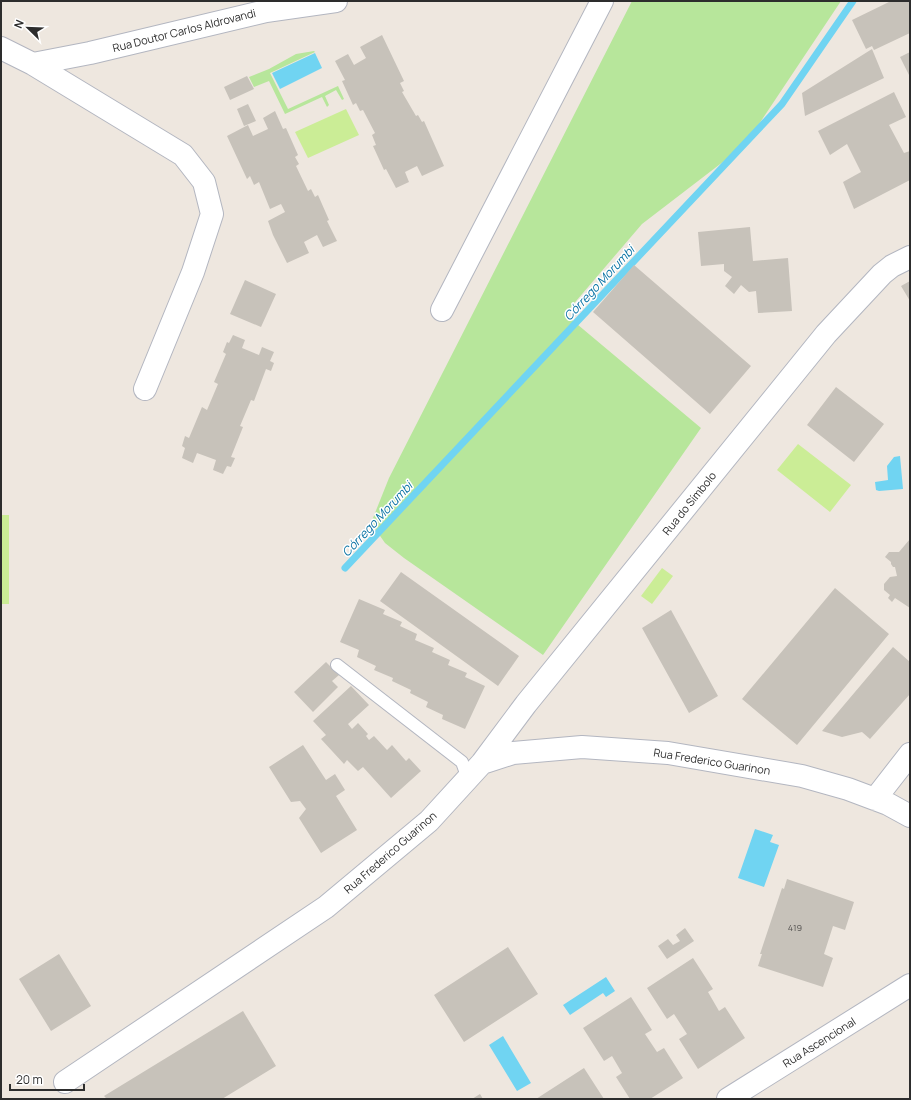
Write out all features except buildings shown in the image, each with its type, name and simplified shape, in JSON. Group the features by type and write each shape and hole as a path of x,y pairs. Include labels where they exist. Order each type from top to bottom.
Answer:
{"street":[{"name":"Rua Doutor Carlos Aldrovandi","path":"33,64 90,53 266,11 336,1"},
{"path":"442,310 602,1"},
{"path":"1,48 33,64 183,155 204,182 212,214 193,272 144,389"},
{"name":"Rua do Símbolo","path":"482,764 526,704 826,334 882,274 892,266 910,257"},
{"name":"Rua Frederico Guarinon","path":"65,1082 326,907 429,821 482,764 513,753 582,747 668,753 802,776 848,789 888,804 910,816"},
{"path":"875,799 910,754"},
{"name":"Rua Ascencional","path":"728,1099 910,985"}],"lane":[{"path":"337,665 462,762 468,779"}],"green space":[{"path":"632,1 841,1 745,145 642,224 565,314 701,428 543,655 404,558 385,543 371,523 389,478"},
{"path":"315,52 270,73 288,109 338,86 344,99 342,100 336,90 325,96 329,105 327,107 322,97 285,114 269,81 254,87 249,77 269,69 296,54"},
{"path":"346,109 359,135 308,158 295,132"},
{"path":"798,444 851,485 830,512 777,470"},
{"path":"1,515 9,515 9,604 1,604"},
{"path":"662,568 673,576 652,604 641,596"}],"water":[{"path":"315,53 322,68 280,89 272,73"},
{"path":"900,456 903,489 876,490 875,482 888,480 887,466 894,457"},
{"path":"755,829 773,835 770,842 779,845 764,887 738,878"},
{"path":"606,977 615,991 606,997 603,993 570,1015 563,1005"},
{"path":"503,1036 531,1083 517,1091 489,1045"}],"waterway":[{"name":"Córrego Morumbi","path":"345,568 782,104 853,1"}]}
